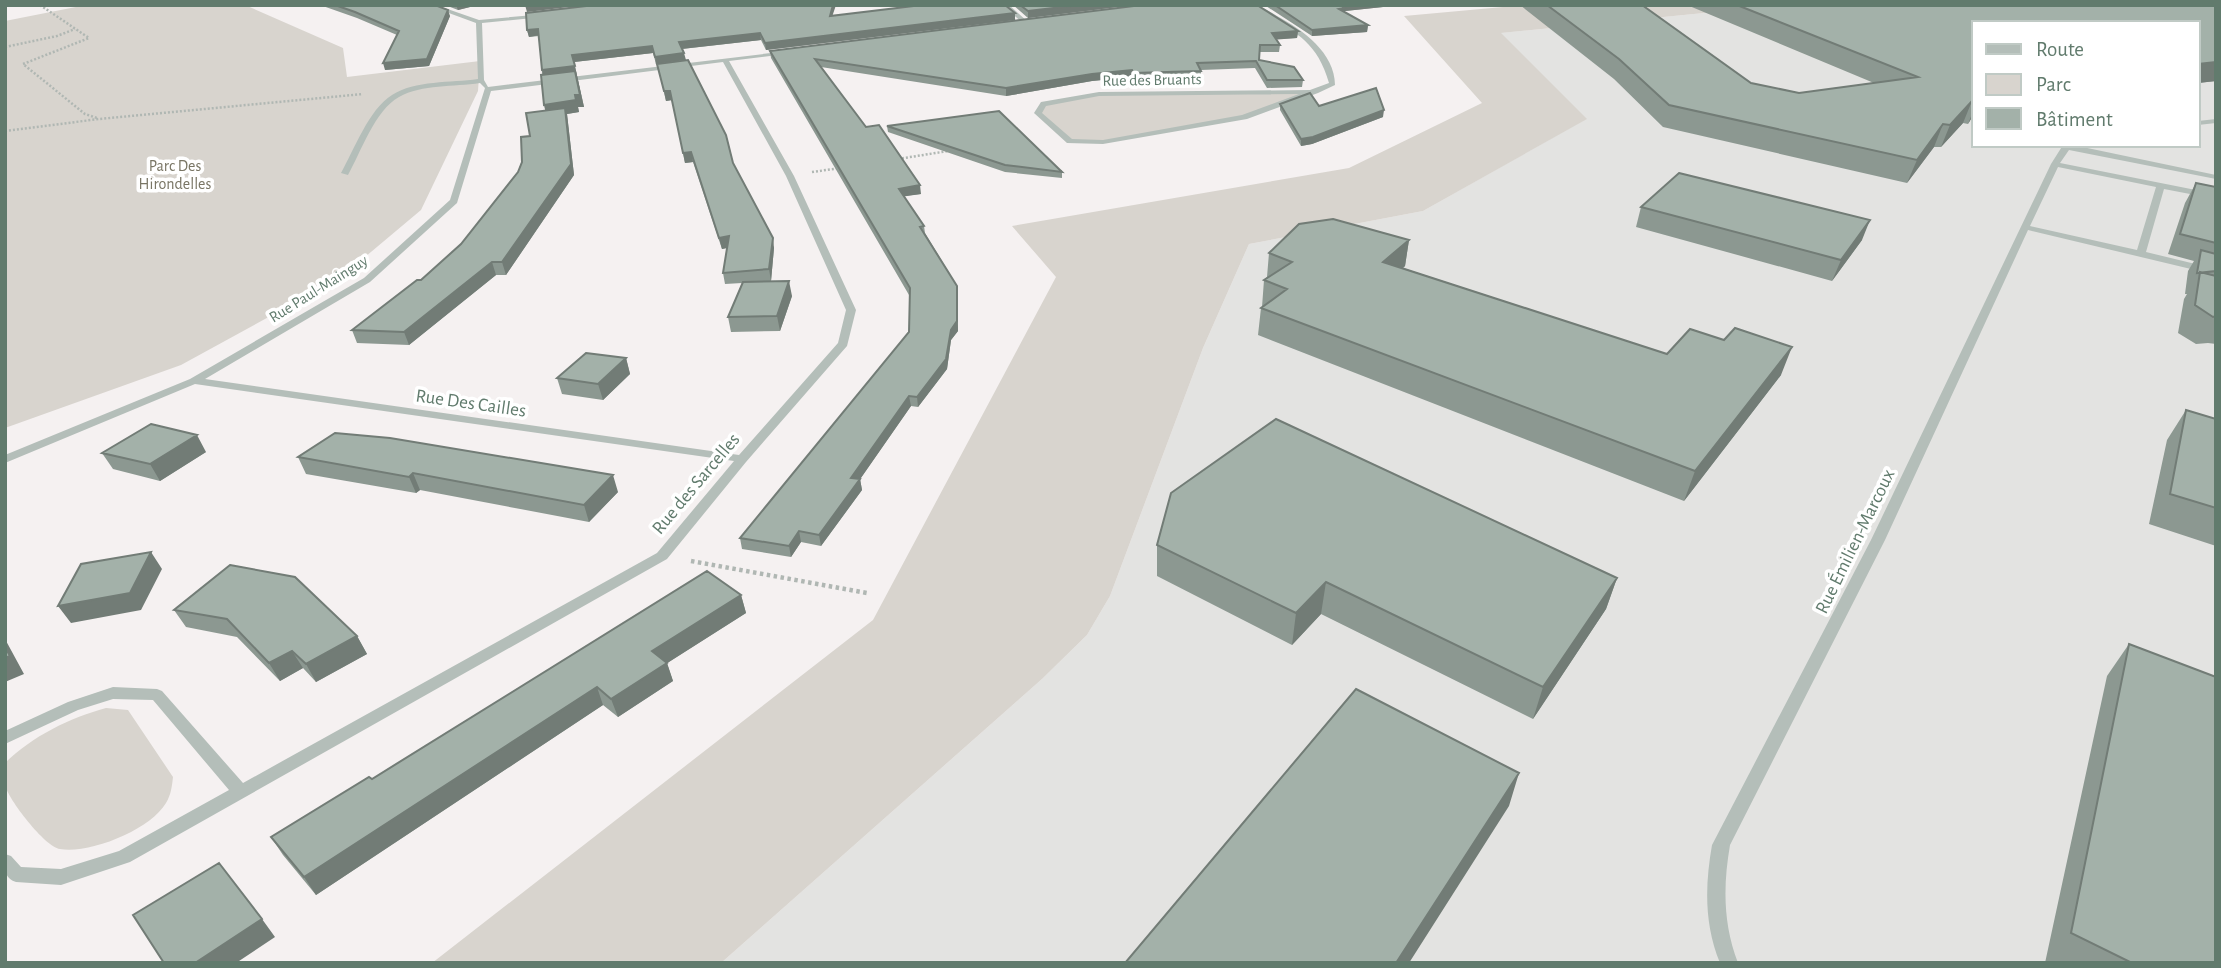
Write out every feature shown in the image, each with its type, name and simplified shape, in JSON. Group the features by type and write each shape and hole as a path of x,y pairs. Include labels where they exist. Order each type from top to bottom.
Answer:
{"street":[{"path":"430,5 479,22 548,14"},
{"path":"1005,5 1026,23"},
{"path":"1254,5 1308,36 1329,67 1333,84 1316,92"},
{"path":"1013,24 1040,21"},
{"name":"Rue Paul-Mainguy","path":"5,459 194,381 367,279 454,201 484,85 479,22"},
{"path":"345,173 383,107 395,96 421,89 484,85 793,51"},
{"name":"Rue des Sarcelles","path":"5,861 16,874 61,877 124,857 662,555 742,458 843,344 851,310 790,176 725,60"},
{"name":"Rue des Bruants","path":"1316,92 1244,117 1103,142 1070,141 1038,113 1044,104 1099,93 1316,92"},
{"name":"Rue Émilien-Marcoux","path":"1729,963 1718,918 1715,882 1721,845 1878,540 2055,163 2066,147"},
{"path":"2072,147 2216,177"},
{"path":"2055,163 2216,197"},
{"path":"2141,254 2161,185"},
{"path":"2025,228 2216,272"},
{"name":"Rue Des Cailles","path":"194,381 742,458"},
{"path":"5,738 73,706 113,693 158,695 242,792"}],"path":[{"path":"40,5 89,38 23,64 85,114 99,119"},
{"path":"5,47 57,36 75,29"},
{"path":"5,131 99,119 368,94"},
{"path":"898,159 952,150"},
{"path":"790,176 844,167"},
{"path":"662,555 867,593"}],"shaded area":[{"path":"1786,5 2216,5 2216,963 721,963 1042,679 1087,635 1110,596 1203,348 1249,244 1423,211 1586,119 1500,33"}],"green space":[{"name":"Parc Des Hirondelles","path":"86,5 245,5 343,48 347,77 480,61 478,91 421,210 340,278 181,365 5,428 5,21"},
{"path":"1525,5 1786,5 1501,33 1587,119 1423,211 1249,244 1203,348 1110,596 1087,635 1042,679 721,963 432,963 873,620 1056,277 1012,226 1349,168 1482,103 1404,16"},
{"path":"1316,92 1244,117 1103,142 1070,141 1038,113 1044,104 1099,94"},
{"path":"106,708 128,710 173,777 170,794 158,813 133,831 87,848 60,849 37,832 13,801 5,785 5,763 27,744 52,729"}],"building":[{"path":"335,5 435,5 448,10 427,59 383,63 399,31"},
{"path":"595,5 833,5 830,16 922,5 1005,5 1015,13 765,43 760,33 679,42 684,53 655,57 652,46 572,55 575,66 542,70 538,29 527,30 526,13"},
{"path":"1020,5 1079,5 1028,11"},
{"path":"1142,5 1257,5 1298,31 1272,33 1280,45 1260,45 1259,60 1294,67 1303,80 1267,80 1256,61 1197,63 1201,71 1133,73 1132,70 1092,74 1006,88 815,59 866,127 879,125 920,185 899,189 924,226 920,227 957,286 957,321 951,330 946,359 917,397 909,396 851,478 860,479 819,535 799,531 789,546 740,538 909,332 910,288 770,51"},
{"path":"1275,5 1340,5 1345,8 1339,9 1368,25 1312,30"},
{"path":"1547,5 1642,5 1751,83 1799,93 1918,77 1737,5 2216,5 2216,62 2200,64 2200,21 1972,21 1972,101 1950,125 1943,124 1917,160 1669,105 1619,59"},
{"path":"688,60 726,135 733,163 773,238 769,269 723,273 729,236 719,238 691,152 683,153 670,91 664,91 657,64"},
{"path":"575,71 580,95 575,95 576,100 544,105 541,75"},
{"path":"1376,88 1384,110 1301,139 1280,104 1310,93 1319,106"},
{"path":"565,108 571,164 502,262 492,262 404,332 352,330 417,280 421,280 461,244 518,172 522,162 521,137 530,136 526,113"},
{"path":"999,111 1062,172 1005,165 887,126"},
{"path":"1679,173 1870,220 1841,260 1641,207"},
{"path":"2196,183 2216,187 2216,243 2180,234"},
{"path":"1333,219 1409,240 1383,262 1667,354 1690,329 1724,340 1735,328 1792,347 1695,471 1261,308 1287,289 1264,280 1292,262 1269,253 1299,224"},
{"path":"2201,250 2216,254 2216,271 2197,273"},
{"path":"2200,272 2216,276 2216,316 2213,317 2195,305"},
{"path":"789,281 777,316 728,317 743,282"},
{"path":"586,353 626,358 598,384 557,378"},
{"path":"2186,410 2216,419 2216,508 2170,494"},
{"path":"1276,419 1617,578 1543,687 1326,582 1296,613 1157,545 1171,493"},
{"path":"151,424 197,435 150,464 102,453"},
{"path":"335,433 390,438 613,475 584,505 413,473 409,477 298,457"},
{"path":"151,552 130,593 58,606 81,564"},
{"path":"230,565 295,577 357,636 306,664 292,651 269,663 227,619 174,610"},
{"path":"707,571 741,595 652,651 667,663 611,699 597,687 304,877 271,837 369,777 372,779"},
{"path":"2129,644 2216,677 2216,963 2132,963 2071,933"},
{"path":"1356,689 1519,773 1396,963 1125,963"},
{"path":"219,863 262,919 195,963 164,963 133,915"}]}
